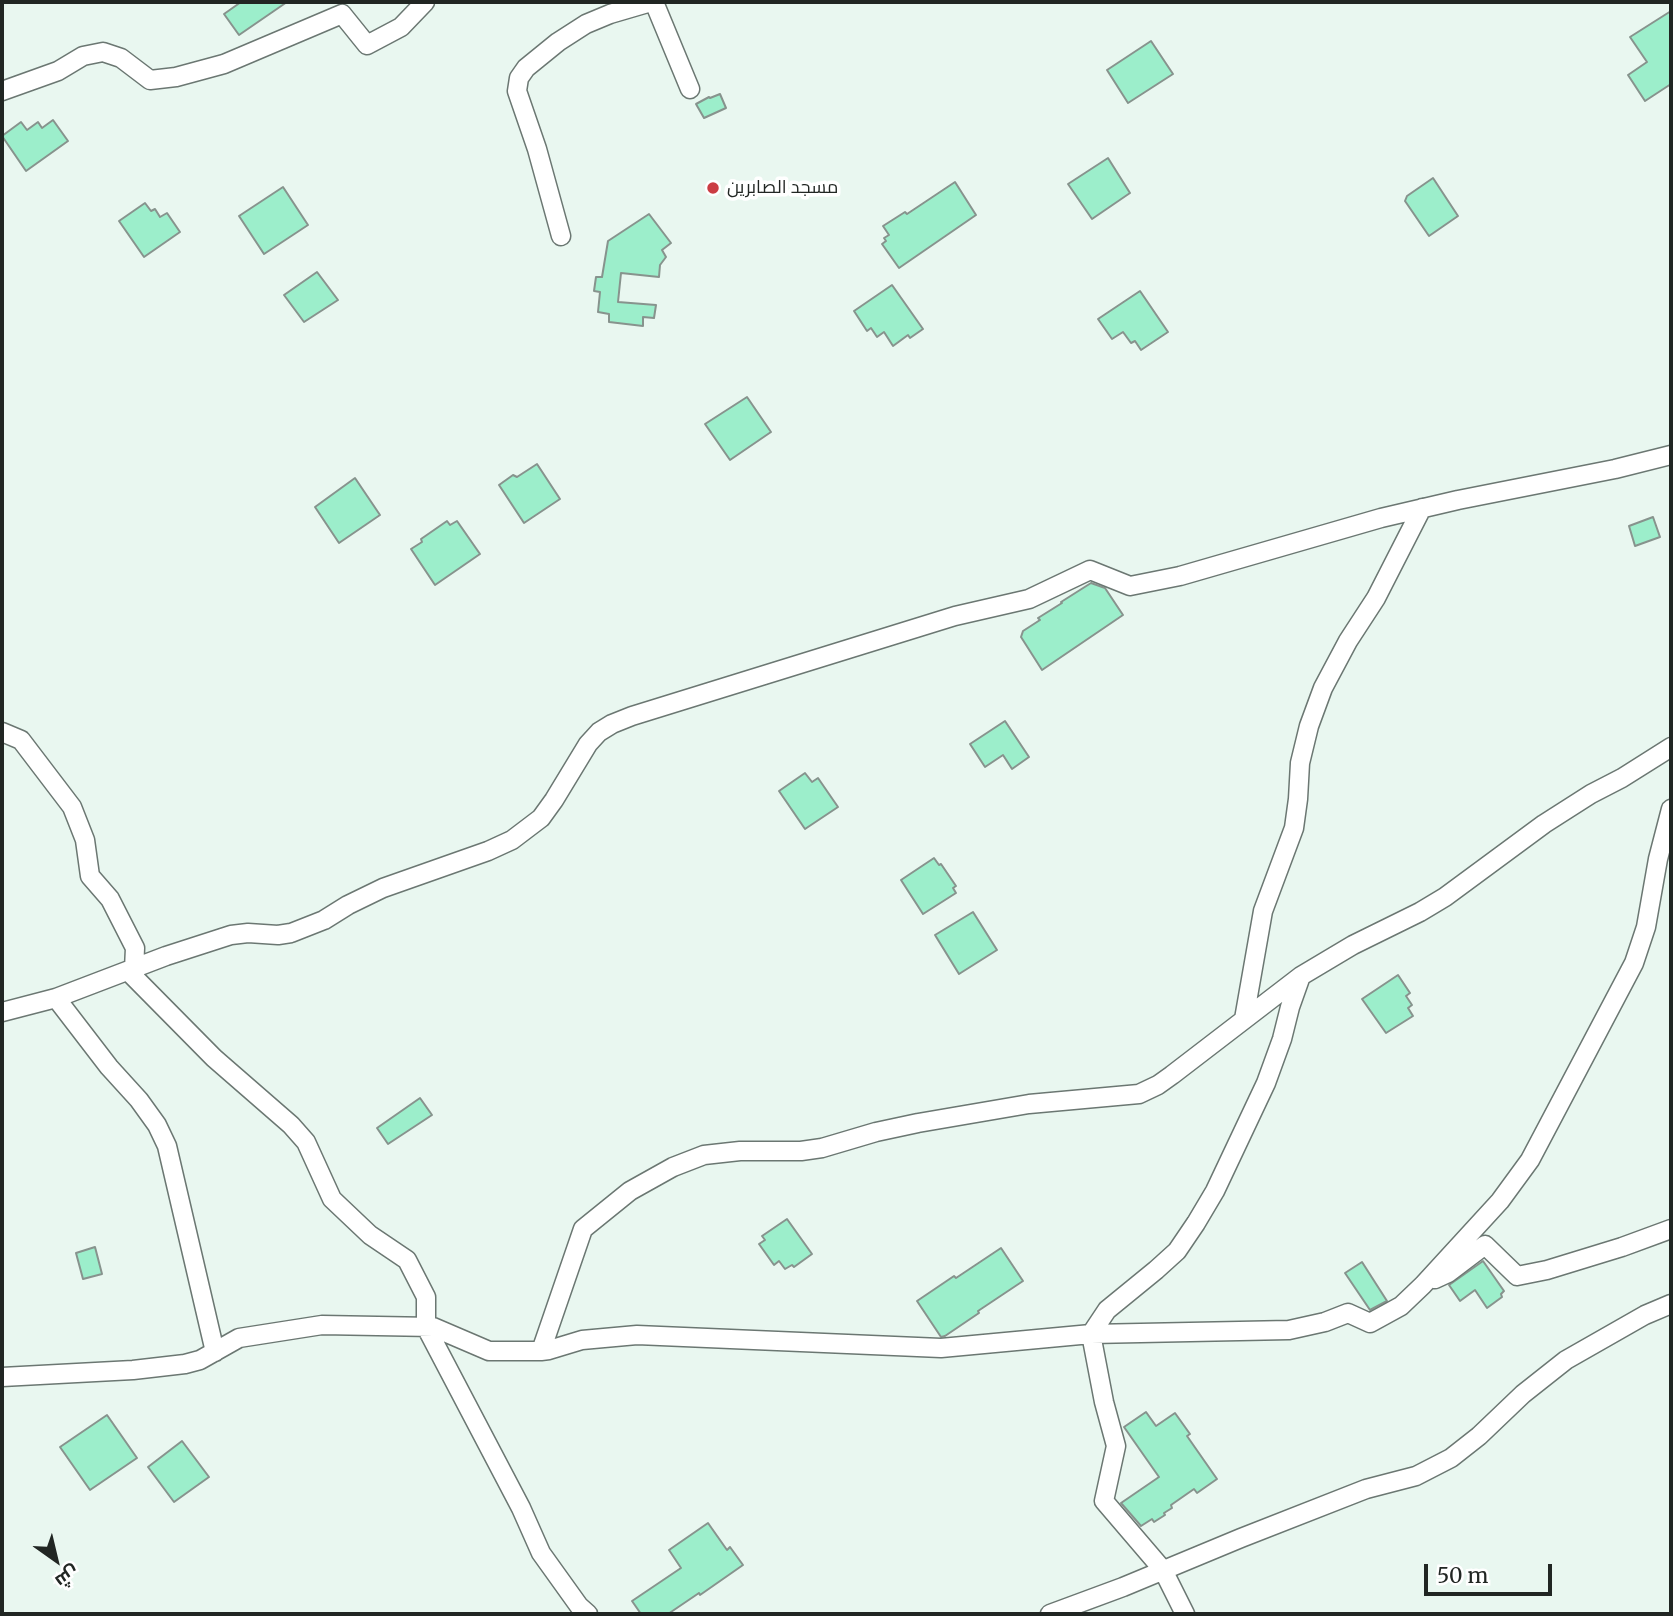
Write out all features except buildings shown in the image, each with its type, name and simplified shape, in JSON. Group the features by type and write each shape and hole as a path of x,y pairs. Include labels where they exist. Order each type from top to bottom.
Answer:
{"street":[{"path":"2,91 58,71 83,56 103,52 121,58 150,80 176,77 225,64 342,14 367,45 401,27 425,2"},
{"path":"561,236 537,149 517,91 519,78 526,68 586,24 652,2 690,89"},
{"path":"2,1012 57,998 231,935 291,933 324,920 383,888 512,841 541,818 598,732 632,716 956,616 1029,599 1090,570 1130,586 1143,584 1181,576 1381,518 1671,455"},
{"path":"1244,1019 1263,911 1294,828 1300,763 1309,726 1323,688 1348,641 1376,598 1422,508"},
{"path":"2,733 21,740 72,807 85,840 90,876 110,899 135,948 131,970"},
{"path":"541,1351 583,1228 630,1191 673,1167 704,1155 822,1148 887,1129 1029,1104 1139,1094 1165,1080 1301,976 1353,945 1445,897 1562,812 1671,747"},
{"path":"2,1377 146,1369 184,1364 201,1360 239,1338 322,1325 433,1327 489,1351 541,1351 582,1340 637,1335 941,1348 1091,1334 1289,1330 1348,1314 1370,1323 1401,1306 1423,1285 1500,1201 1530,1160 1634,963 1646,927 1658,859 1671,809"},
{"path":"131,970 214,1058 291,1125 306,1142 332,1199 370,1235 407,1260 426,1297 426,1327 521,1508 541,1553 579,1606 588,1614"},
{"path":"1185,1614 1163,1570 1104,1501 1116,1446 1104,1402 1091,1334 1107,1310 1177,1251 1215,1191 1266,1083 1301,976"},
{"path":"57,998 109,1067 139,1100 167,1146 215,1352"},
{"path":"1423,1285 1448,1273 1485,1245 1517,1276 1547,1270 1671,1229"},
{"path":"1050,1614 1366,1489 1416,1476 1451,1458 1566,1360 1645,1315 1671,1304"}],"place":[{"name":"مسجد الصابرين","path":"713,188"}]}
